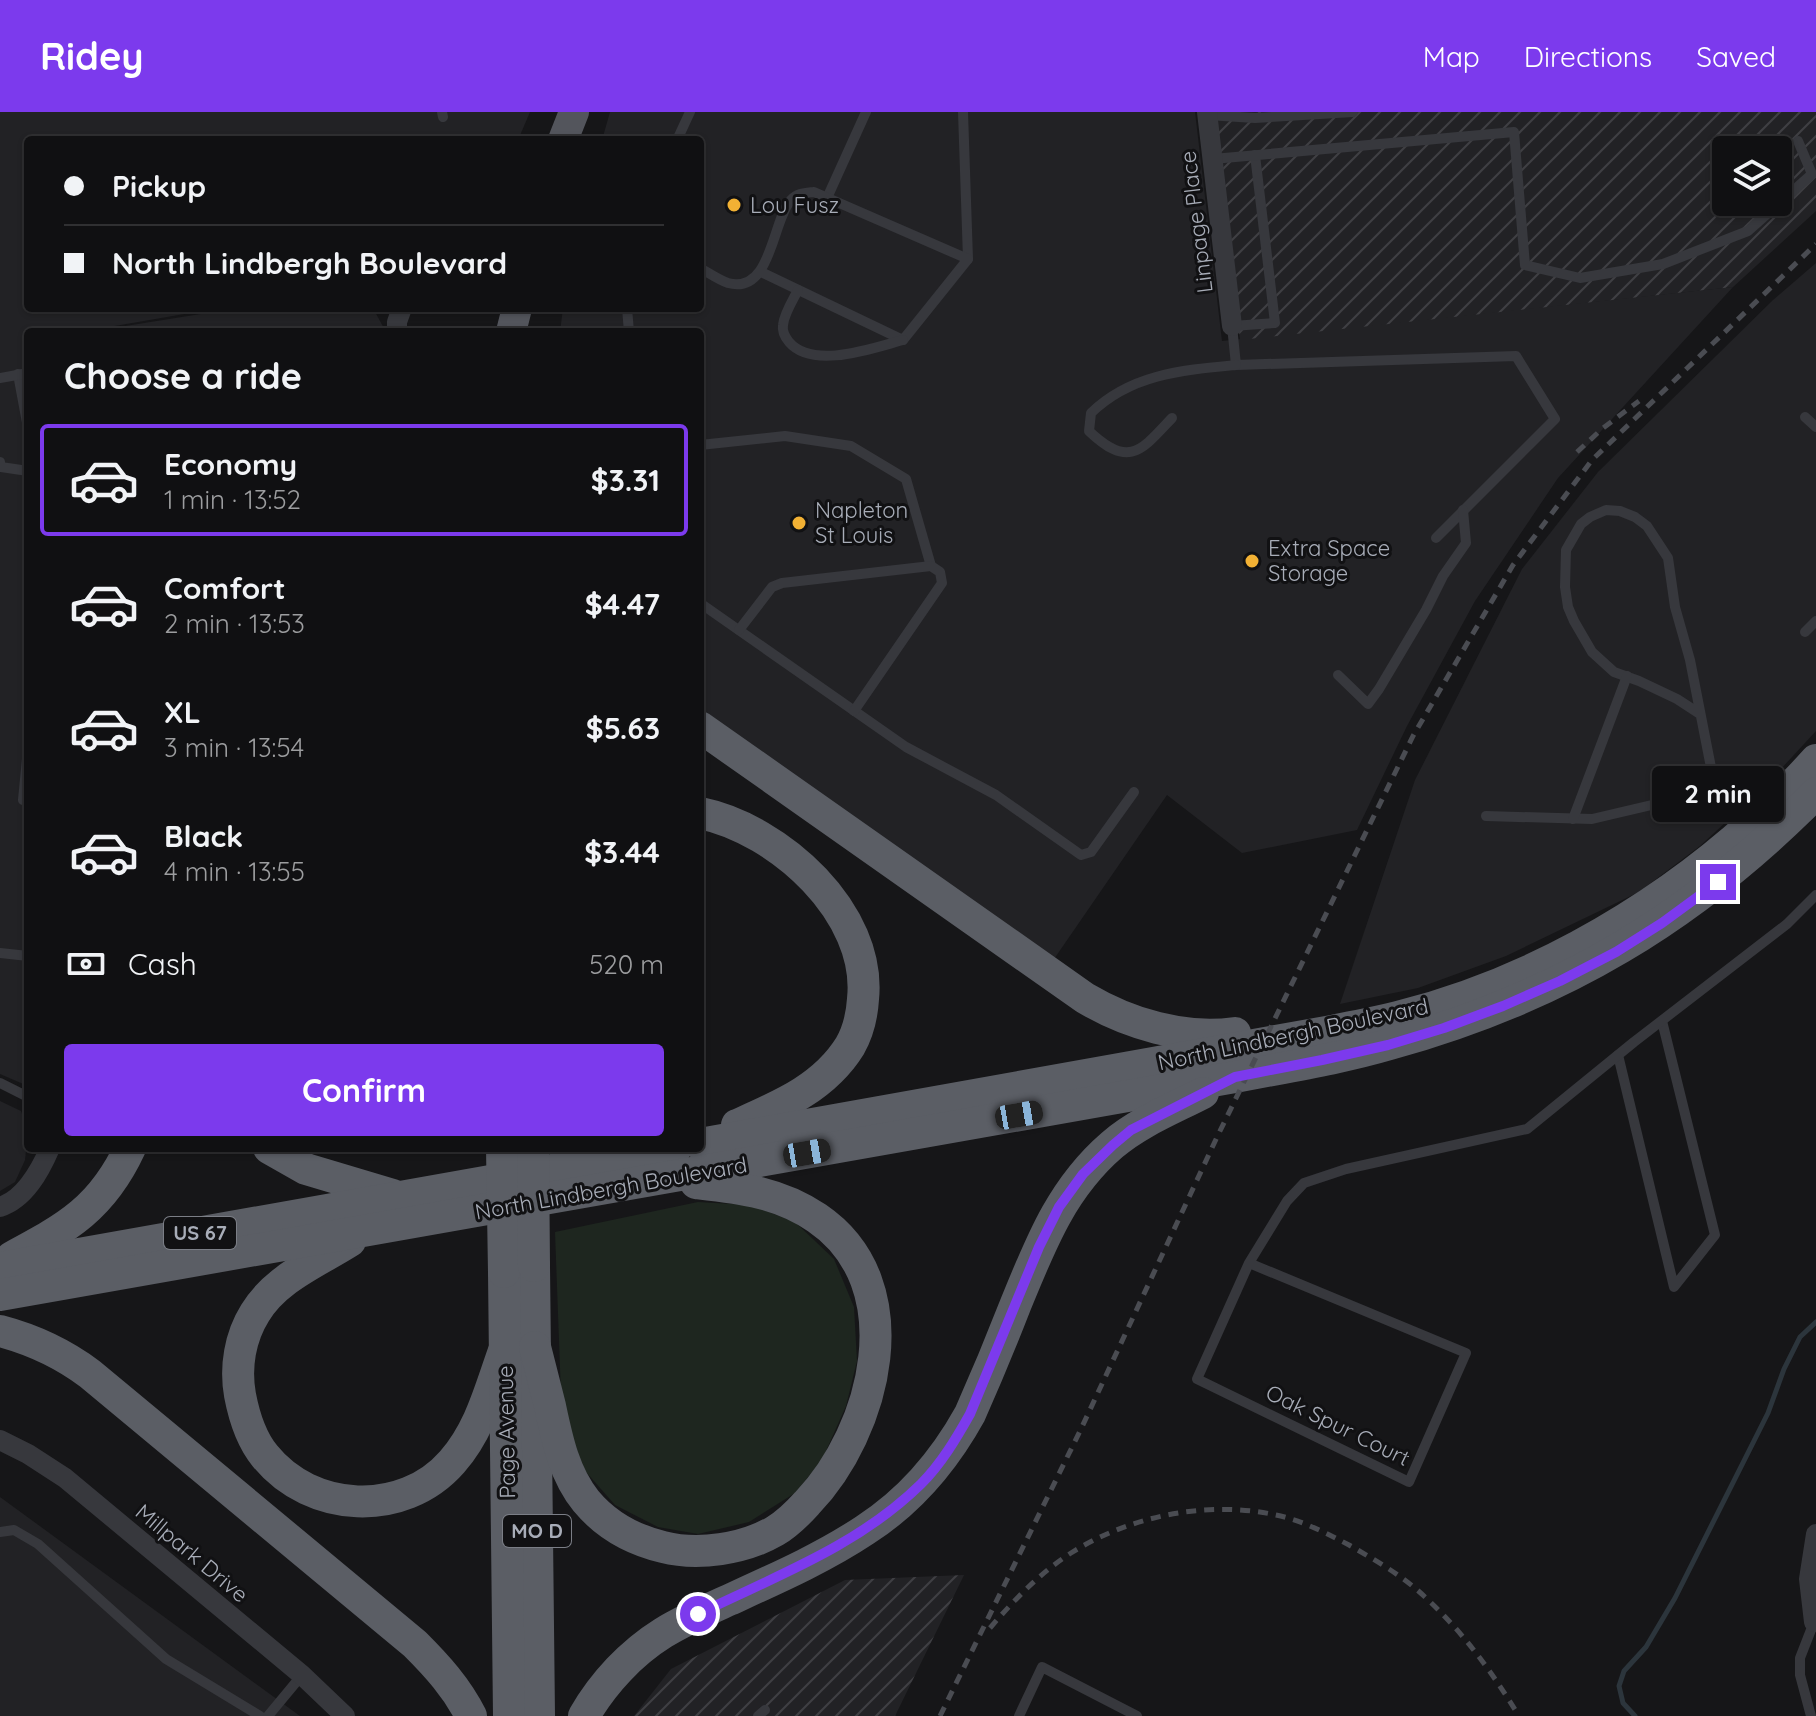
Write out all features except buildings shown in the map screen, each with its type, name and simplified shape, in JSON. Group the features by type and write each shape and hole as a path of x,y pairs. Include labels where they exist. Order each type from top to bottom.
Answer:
{"highway":[{"path":"704,730 1066,987 1104,1010 1152,1026 1201,1034 1223,1034 1317,1019 1426,993 1593,938"},
{"name":"North Lindbergh Boulevard","path":"704,1142 1318,1033 1397,1017 1481,990 1539,966 1646,907 1746,829 1816,760"},
{"name":"North Lindbergh Boulevard","path":"0,1295 1235,1077 1388,1045 1503,1006 1616,952 1694,901 1742,863 1816,793"},
{"path":"704,814 726,820 766,841 820,886 846,921 857,945 864,991 862,1013 850,1045 823,1077 788,1102 704,1141"},
{"path":"584,1716 615,1673 663,1633 846,1542 884,1516 922,1483 957,1438 970,1414 1048,1228 1083,1174 1131,1130 1235,1077"},
{"path":"0,1266 67,1226 88,1209 115,1177 128,1152"},
{"path":"276,1152 306,1169 400,1198"},
{"name":"Page Avenue","path":"503,1152 519,1269 520,1347 539,1716"},
{"name":"Page Avenue","path":"519,1269 533,1152"},
{"name":"North Lindbergh Boulevard","path":"0,1266 654,1152"},
{"path":"520,1347 554,1427 565,1464 584,1499 604,1518 631,1536 690,1551 734,1546 775,1531 799,1512 830,1477 862,1415 876,1349 873,1308 860,1268 838,1236 819,1219 783,1200 741,1187 657,1180"},
{"path":"368,1231 282,1282 265,1298 247,1327 238,1363 241,1403 254,1439 281,1472 319,1494 361,1503 392,1499 419,1489 451,1464 478,1425 520,1347"},
{"path":"0,1331 49,1347 90,1374 415,1644 455,1689 471,1716"},
{"name":"Page Avenue","path":"509,1716 520,1347"}],"main road":[{"path":"565,136 574,112"}],"street":[{"name":"Linpage Place","path":"1207,114 1232,326"},
{"path":"0,1207 7,1205 28,1187 48,1152"},
{"name":"Millpark Drive","path":"0,1440 65,1478 302,1675 345,1716"},
{"path":"1815,1623 1809,1579 1816,1534"}],"lane":[{"path":"679,136 690,112"},
{"path":"827,198 866,112"},
{"path":"798,290 782,326 785,338 795,348 822,356 851,355 903,340 968,259 963,112"},
{"path":"1207,114 1353,112"},
{"path":"1213,159 1514,132 1525,265 1580,278 1663,264 1748,231 1812,174 1798,141"},
{"path":"1236,365 1232,326 1275,323 1255,155"},
{"path":"704,270 730,284 746,282 761,272 789,201 800,194 814,192 968,259"},
{"path":"761,272 903,340"},
{"path":"1172,418 1143,449 1117,452 1089,431 1091,413 1107,397 1135,383 1182,370 1236,365 1516,356 1555,419 1436,538"},
{"path":"0,378 23,373"},
{"path":"1805,417 1816,427"},
{"path":"704,445 785,436 851,446 906,479 931,566"},
{"path":"0,462 1,467 24,470"},
{"path":"1338,675 1368,704 1426,610 1443,576 1466,543 1463,510"},
{"path":"1700,714 1677,699 1614,672 1592,652 1568,607 1565,587 1566,550 1581,524 1590,517 1606,510 1635,517 1647,526 1668,558 1675,607 1690,660 1716,793 1746,829"},
{"path":"739,630 772,587 782,583 931,566 940,572 942,583 854,711"},
{"path":"704,606 906,747 996,795 1081,855 1091,852 1134,792"},
{"path":"1805,632 1816,621"},
{"path":"1573,819 1627,676"},
{"path":"1486,816 1592,819 1716,793"},
{"path":"1249,1263 1287,1201 1304,1183 1346,1169 1527,1129 1787,924 1816,895"},
{"path":"0,953 24,956"},
{"path":"1618,1055 1674,1287 1715,1235 1662,1021"},
{"path":"0,1083 24,1095"},
{"name":"Oak Spur Court","path":"1249,1263 1466,1353 1409,1482 1197,1379 1249,1263"},
{"path":"0,1532 14,1530 38,1544 166,1659 260,1716"},
{"path":"1811,1716 1800,1675 1800,1658 1815,1623"},
{"path":"1019,1716 1042,1667 1137,1716"},
{"path":"268,1716 302,1675"}],"shaded area":[{"path":"0,112 530,112 520,136 24,136 24,312 196,312 103,328 24,328 24,1084 0,1074"},
{"path":"610,112 1195,112 1222,341 1733,287 1558,478 1475,601 1407,726 1357,830 1242,853 1167,795 1052,962 704,718 704,328 560,328 562,312 704,312 704,136 603,136"},
{"path":"1215,112 1816,112 1816,211 1733,287 1240,340"},
{"path":"1816,263 1816,731 1768,783 1700,846 1639,892 1506,956 1418,988 1340,1004 1415,780 1522,569 1598,472 1773,300"},
{"path":"213,312 375,312 384,328 113,328"},
{"path":"0,1101 21,1111 26,1152 15,1182 0,1191"},
{"path":"698,1202 750,1205 795,1222 834,1259 854,1307 857,1361 846,1406 822,1460 795,1493 749,1522 698,1534 658,1527 615,1505 586,1472 567,1432 561,1395 555,1232"},
{"path":"0,1497 300,1716 0,1716"},
{"path":"964,1575 895,1716 634,1716 671,1669 845,1580"}],"waterway":[{"path":"1635,1716 1623,1703 1619,1686 1624,1671 1646,1647 1675,1598 1768,1413 1800,1337 1816,1322"}],"railway":[{"path":"940,1716 1413,736 1513,565 1592,460 1816,244"},
{"path":"1577,452 1639,401"},
{"path":"990,1628 1049,1569 1071,1553 1118,1529 1170,1514 1196,1511 1223,1509 1276,1515 1349,1545 1416,1589 1464,1638 1519,1716"}],"place":[{"name":"Lou Fusz","path":"734,205"},
{"name":"Napleton St Louis","path":"799,523"},
{"name":"Extra Space Storage","path":"1252,561"}],"route":[{"path":"698,1614 846,1542 884,1516 922,1483 957,1438 970,1414 1039,1247 1059,1207 1083,1174 1131,1130 1235,1077 1388,1045 1503,1006 1616,952 1718,882"}]}
